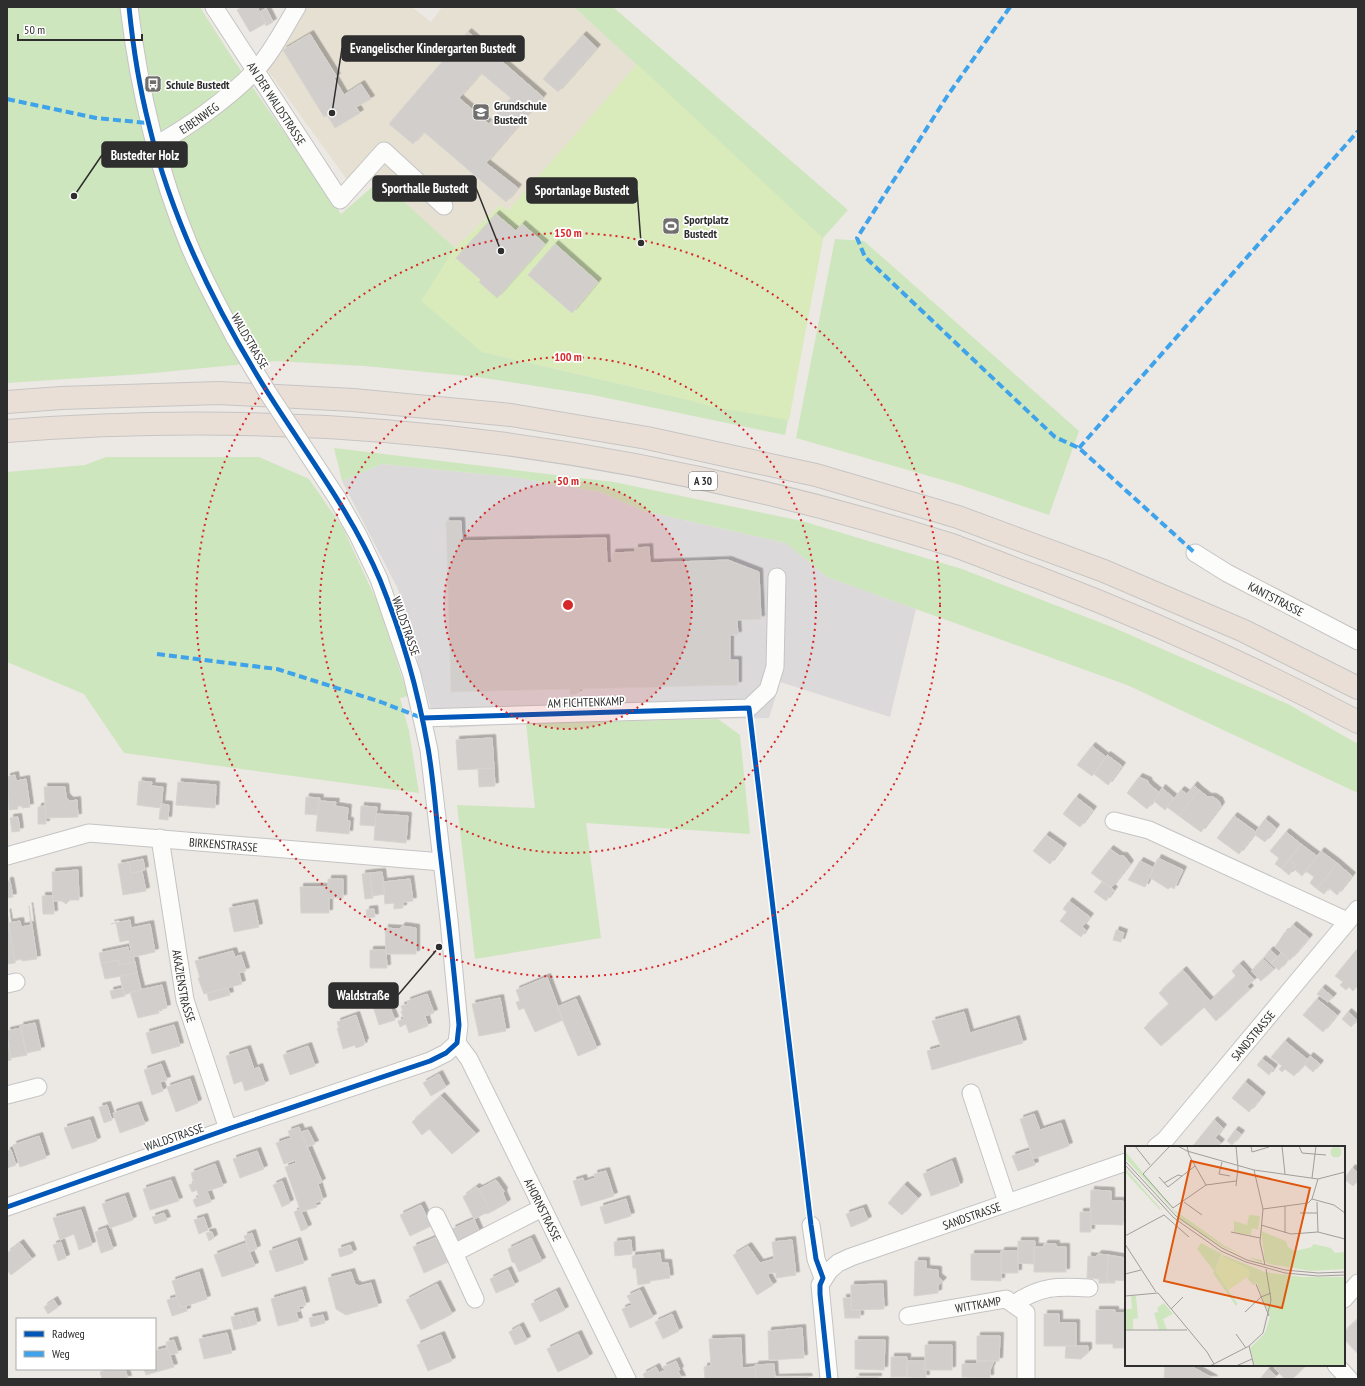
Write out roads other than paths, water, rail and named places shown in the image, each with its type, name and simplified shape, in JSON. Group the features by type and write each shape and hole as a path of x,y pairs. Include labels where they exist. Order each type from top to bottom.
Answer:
{"highway":[{"path":"7,402 61,398 219,393 353,400 511,415 647,438 816,475 958,517 1104,571 1244,631 1358,688"},
{"name":"A 30","path":"7,430 66,426 216,424 353,429 505,444 646,468 812,505 954,546 1097,600 1229,656 1358,722"}],"street":[{"name":"WALDSTRASSE","path":"7,1207 228,1129 430,1061 446,1052 457,1043 459,1024 429,750 410,668 379,579 358,535 337,498 268,393 235,338 189,245 154,146 135,62 129,7"},
{"name":"AN DER WALDSTRASSE","path":"214,7 340,200 384,151 444,206"},
{"name":"EIBENWEG","path":"154,146 180,132 242,83 255,70 297,7"},
{"name":"KANTSTRASSE","path":"1195,553 1227,573 1358,641"},
{"name":"AM FICHTENKAMP","path":"422,718 749,708 768,690 775,667 777,577"},
{"name":"SANDSTRASSE","path":"1114,821 1149,830 1353,915 1165,1140 1157,1146"},
{"name":"BIRKENSTRASSE","path":"7,856 89,833 442,862"},
{"name":"AKAZIENSTRASSE","path":"160,838 185,1000 228,1129"},
{"name":"AHORNSTRASSE","path":"457,1043 469,1059 627,1379"},
{"path":"7,1095 38,1087"},
{"path":"971,1093 1007,1202"},
{"name":"SANDSTRASSE","path":"823,1278 838,1263 851,1257 1125,1162"},
{"path":"454,1253 542,1208"},
{"path":"436,1216 475,1299"},
{"path":"811,1225 816,1259 823,1278 820,1285 820,1294 829,1379"},
{"path":"1345,1298 1358,1283"},
{"path":"1014,1304 1026,1296 1042,1289 1060,1286 1089,1288"},
{"name":"WITTKAMP","path":"908,1316 1006,1299 1026,1313 1026,1379"},
{"path":"1337,1366 1349,1379"}],"place":[{"name":"Schule Bustedt","path":"153,84"},
{"name":"Grundschule Bustedt","path":"481,112"},
{"name":"Evangelischer Kindergarten Bustedt","path":"332,113"},
{"name":"Bustedter Holz","path":"74,196"},
{"name":"Sportplatz Bustedt","path":"671,226"},
{"name":"Sportanlage Bustedt","path":"641,243"},
{"name":"Sporthalle Bustedt","path":"501,251"},
{"name":"Waldstraße","path":"439,947"}]}
